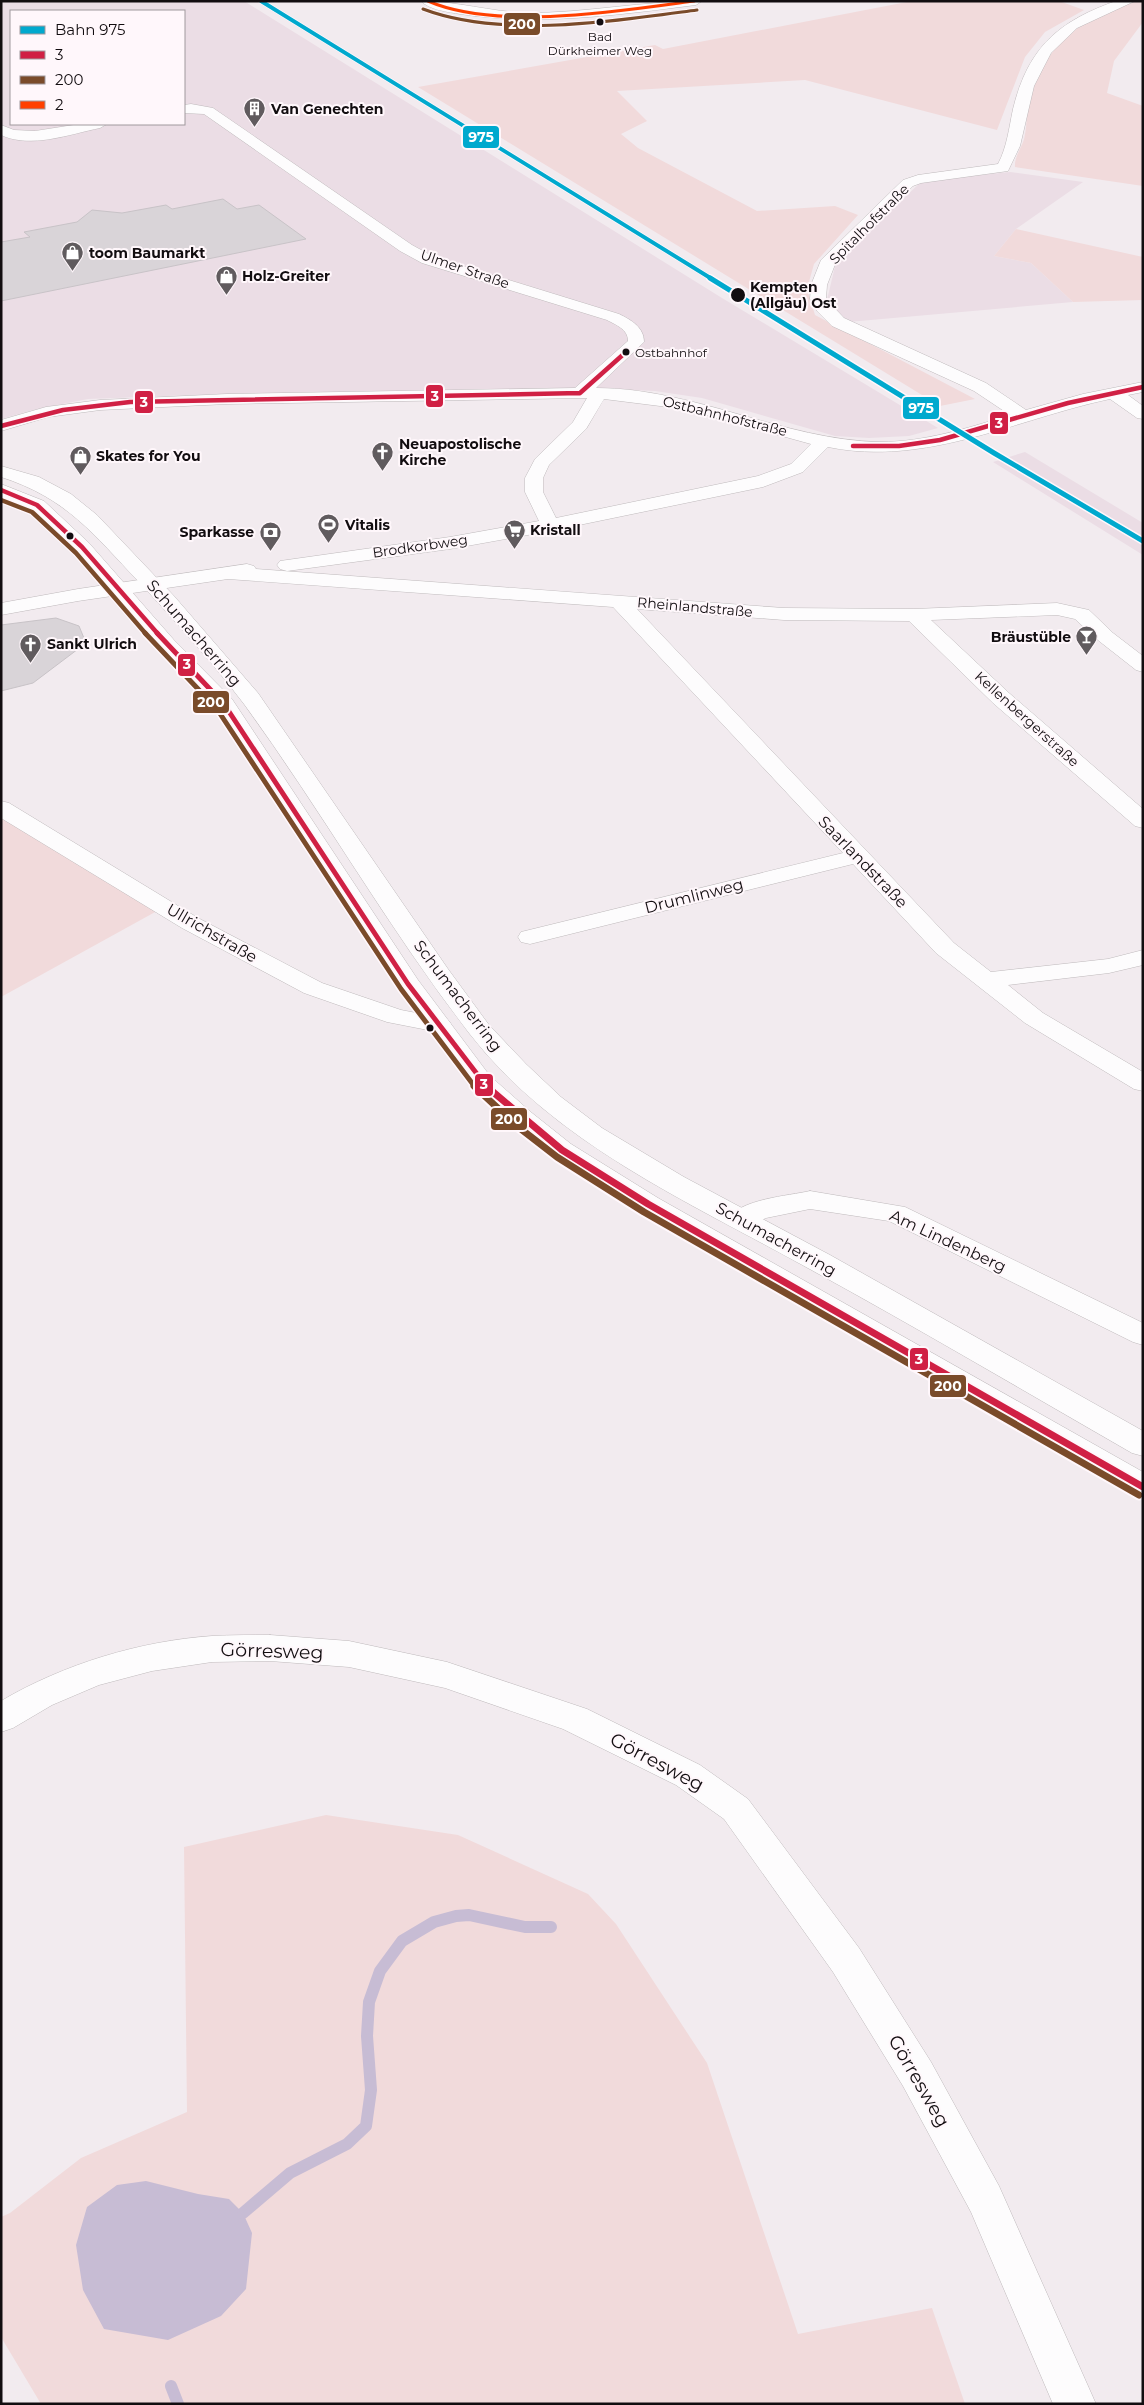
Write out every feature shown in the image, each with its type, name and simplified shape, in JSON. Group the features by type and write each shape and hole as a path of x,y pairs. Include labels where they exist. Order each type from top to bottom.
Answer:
{"street":[{"path":"427,1 483,14 542,17 596,14 696,1"},
{"name":"Spitalhofstraße","path":"1024,416 980,387 838,322 823,308 818,299 819,285 829,260 908,183 930,177 1003,168 1016,136 1020,108 1028,82 1060,34 1072,25 1129,1"},
{"name":"Ulmer Straße","path":"185,109 192,108 208,112 406,248 428,260 575,304 613,317 628,325 636,335 636,342 590,393"},
{"path":"1,129 8,134 23,136 94,125"},
{"name":"Ostbahnhofstraße","path":"1,426 46,412 100,404 590,393 647,398 696,407 823,442 882,448 939,442 989,429 1024,416 1143,387"},
{"path":"550,525 534,492 534,478 541,462 580,425 590,393"},
{"path":"1113,393 1143,414"},
{"name":"Brodkorbweg","path":"1,608 119,588 450,543 671,501 781,476 797,468 823,442"},
{"name":"Schumacherring","path":"1,471 32,481 64,498 90,518 152,584 250,698 439,974 480,1030 517,1070 552,1103 593,1134 674,1183 1143,1445"},
{"name":"Schumacherring","path":"1,490 37,505 82,547 167,644 224,704 408,984 481,1082 523,1119 562,1150 648,1204 830,1306 1143,1487"},
{"name":"Rheinlandstraße","path":"229,573 616,600 784,614 914,615 1037,608 1068,610 1082,614 1106,637 1143,666"},
{"name":"Saarlandstraße","path":"616,600 946,948 1034,1018 1143,1083"},
{"name":"Kellenbergerstraße","path":"914,615 1001,698 1143,821"},
{"name":"Ullrichstraße","path":"1,808 30,828 156,901 190,924 313,988 396,1017 438,1024"},
{"name":"Drumlinweg","path":"530,937 858,856"},
{"path":"987,980 1109,966 1143,957"},
{"name":"Am Lindenberg","path":"742,1220 758,1211 810,1200 895,1213 1143,1335"},
{"name":"Görresweg","path":"1,1718 40,1694 92,1674 152,1658 212,1649 270,1648 349,1654 447,1675 576,1719 688,1775 736,1810 846,1960 907,2058 985,2199 1075,2404"}],"shaded area":[{"path":"1,1 244,1 722,298 938,428 909,436 869,438 835,436 702,398 655,391 585,388 221,394 88,399 37,409 1,419"},
{"path":"912,1 1059,1 1084,10 1045,32 1025,57 997,130 805,80 617,91 647,121 621,134 638,148 757,211 835,206 858,215 814,264 807,289 815,315 975,399 940,406 418,87 655,45 663,49"},
{"path":"1138,1 1143,1 1143,22 1114,61 1107,93 1143,106 1143,186 1015,167 1016,158 1024,138 1028,107 1035,85 1043,67 1054,51 1066,37 1081,26 1098,16"},
{"path":"1010,172 1083,182 1016,229 994,256 1031,263 1073,302 848,322 827,300 836,262 922,181"},
{"path":"1016,229 1143,257 1143,300 1073,302 1031,263 994,256"},
{"path":"1025,452 1143,523 1143,555 993,462"},
{"path":"1,816 157,911 1,997"},
{"path":"326,1815 458,1835 588,1894 616,1924 707,2063 798,2334 932,2308 965,2404 41,2404 1,2337 1,2217 10,2213 81,2158 187,2112 184,1847"},
{"path":"146,2181 198,2194 229,2199 243,2213 252,2233 246,2289 221,2316 168,2340 104,2329 83,2290 76,2245 87,2207 117,2185"}],"building":[{"name":"toom Baumarkt","path":"223,199 237,209 259,205 306,239 1,301 1,242 30,237 24,232 77,222 92,210 122,213 166,205 172,209"},
{"name":"Sankt Ulrich","path":"56,618 79,626 86,643 33,683 1,691 1,625"}],"waterway":[{"path":"243,2213 290,2173 347,2144 366,2126 371,2090 367,2036 369,2002 380,1971 402,1941 434,1922 456,1916 469,1915 525,1927 551,1927"},
{"path":"171,2386 178,2404"}],"rail line":[{"name":"975","path":"261,1 994,453 1143,541"}],"transit line":[{"name":"2","path":"428,1 447,8 480,13 534,16 587,14 694,1"},
{"name":"200","path":"423,9 463,19 504,24 586,23 697,10"},
{"name":"3","path":"580,393 626,352"},
{"name":"3","path":"853,446 899,446 940,440 1068,403 1143,387"},
{"name":"3","path":"1,426 63,410 130,402 580,393"},
{"name":"3","path":"1,490 37,505 82,547 167,644 224,704 408,984 481,1082 523,1119 562,1150 648,1204 1143,1487"},
{"name":"200","path":"1,500 32,512 76,553 160,650 217,709 401,989 475,1088 517,1126 557,1157 644,1212 1139,1495"}],"place":[{"name":"Bad Dürkheimer Weg","path":"600,22"},
{"name":"Van Genechten","path":"255,128"},
{"name":"toom Baumarkt","path":"73,272"},
{"name":"Holz-Greiter","path":"226,295"},
{"name":"Kempten (Allgäu) Ost","path":"738,295"},
{"name":"Ostbahnhof","path":"626,352"},
{"name":"Neuapostolische Kirche","path":"383,471"},
{"name":"Skates for You","path":"80,475"},
{"name":"Vitalis","path":"329,544"},
{"name":"Kristall","path":"514,549"},
{"name":"Sparkasse","path":"270,551"},
{"name":"Bräustüble","path":"1087,656"},
{"name":"Sankt Ulrich","path":"31,663"}]}
